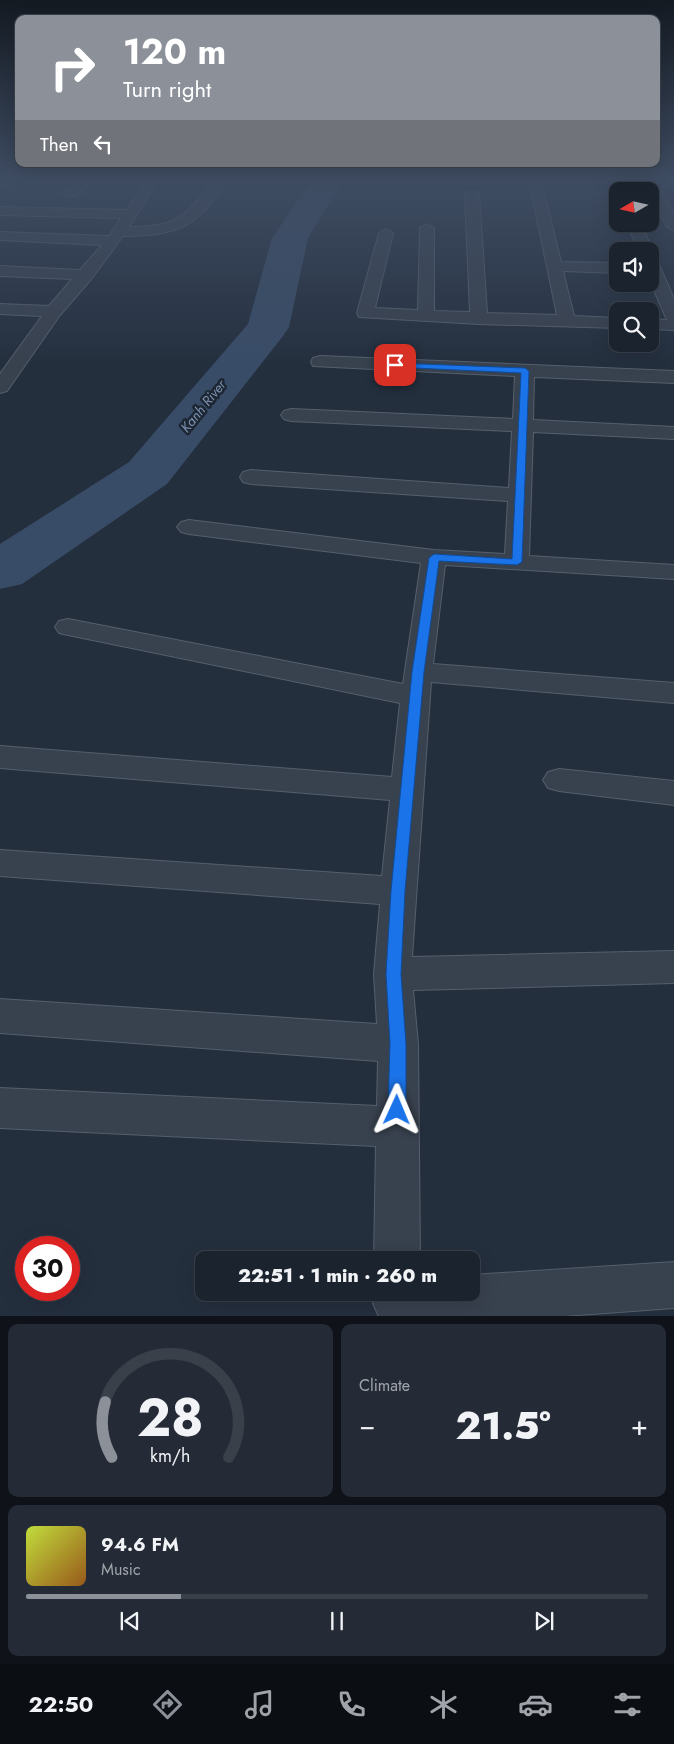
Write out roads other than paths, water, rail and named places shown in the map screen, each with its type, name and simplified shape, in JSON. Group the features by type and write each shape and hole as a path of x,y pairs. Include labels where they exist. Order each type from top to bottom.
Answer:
{"street":[{"path":"0,387 54,311 86,275 112,241"},
{"path":"384,241 366,313 609,323"},
{"path":"426,316 427,241"},
{"path":"475,241 479,319"},
{"path":"549,241 566,322"},
{"path":"554,266 609,268"},
{"path":"0,271 86,275"},
{"path":"659,278 674,318"},
{"path":"0,309 54,311"},
{"path":"659,324 674,325"},
{"path":"0,351 25,352"},
{"path":"320,362 674,377"},
{"path":"517,562 525,371"},
{"path":"292,415 674,433"},
{"path":"251,477 520,495"},
{"path":"189,527 434,558 674,572"},
{"path":"397,1251 398,1044 393,974 398,891 416,684 434,558"},
{"path":"68,628 416,684 674,694"},
{"path":"0,757 407,790"},
{"path":"559,780 674,793"},
{"path":"0,863 398,891"},
{"path":"393,974 674,967"},
{"path":"0,1016 398,1044"},
{"path":"0,1108 397,1127"},
{"path":"480,1291 674,1285"}],"waterway":[{"name":"Kanh River","path":"0,571 148,473 268,327 289,241"}]}
